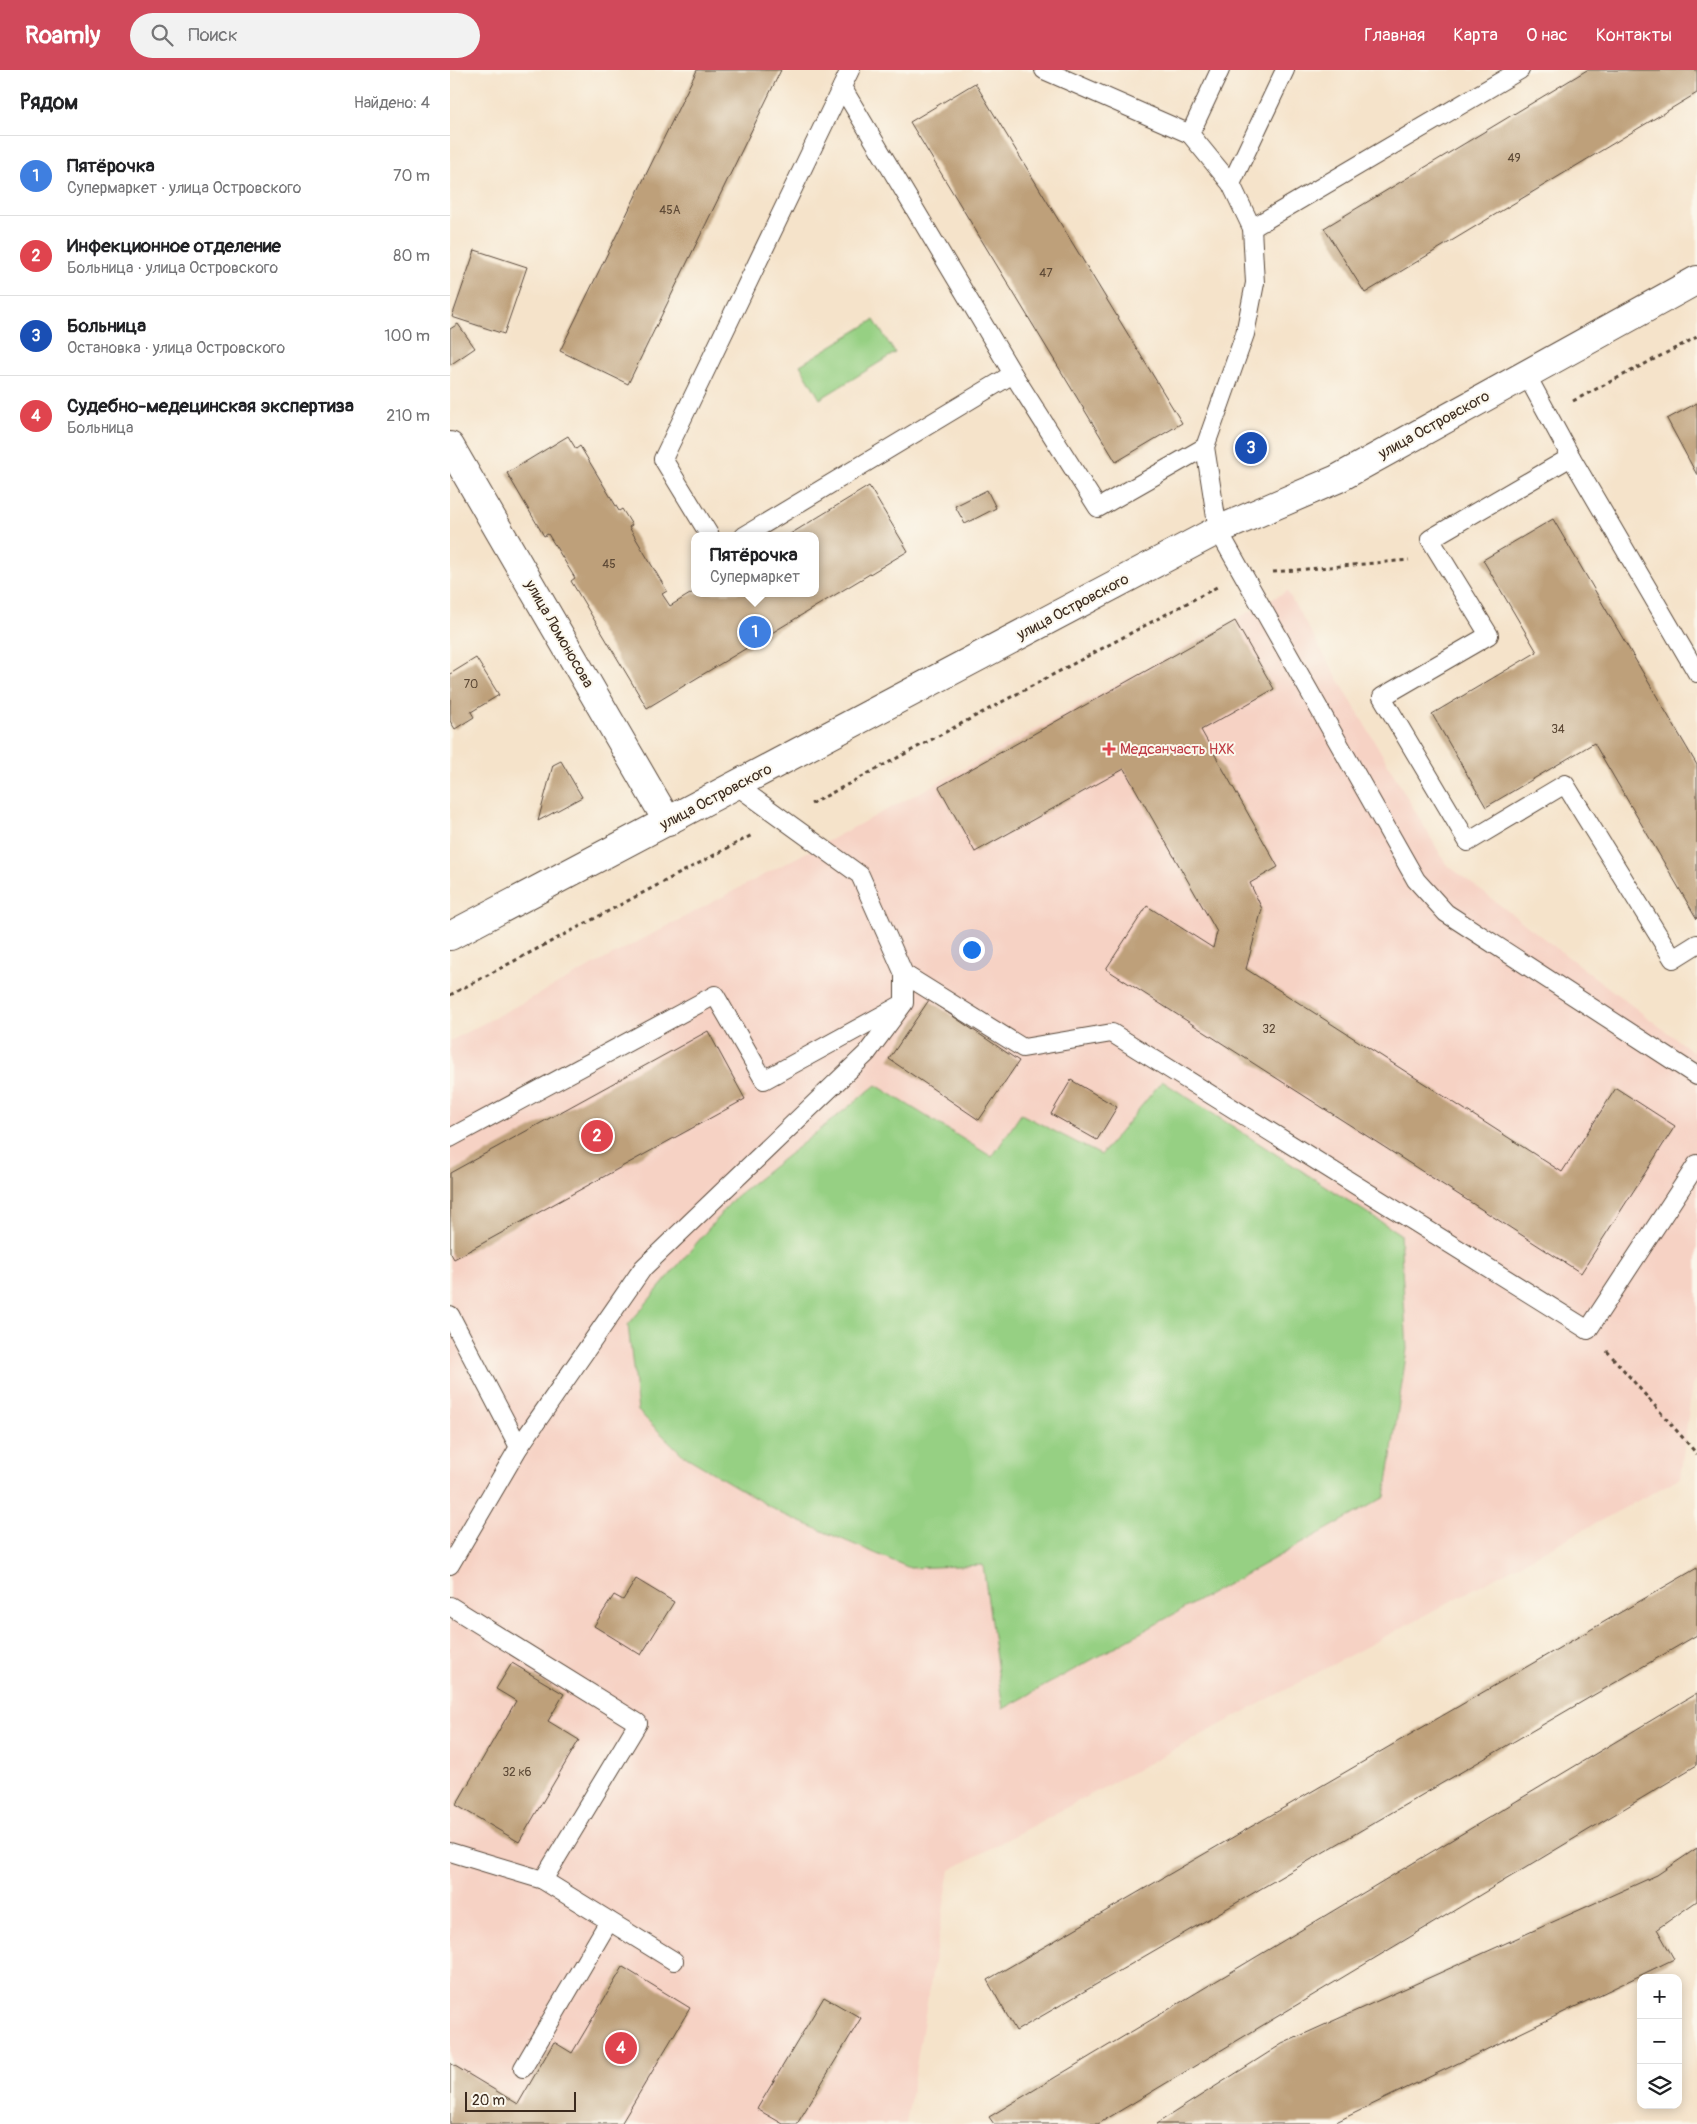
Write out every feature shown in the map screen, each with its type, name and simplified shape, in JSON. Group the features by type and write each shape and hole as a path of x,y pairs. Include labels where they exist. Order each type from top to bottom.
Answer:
{"street":[{"name":"улица Островского","path":"450,936 737,786 1218,530 1337,479 1697,280"},
{"name":"улица Ломоносова","path":"450,446 668,822"}],"lane":[{"path":"708,532 663,459 850,70"},
{"path":"1044,70 1190,134 1231,184 1252,228 1255,283 1245,334 1205,448 1218,530 1416,880 1446,913 1697,1076"},
{"path":"1190,134 1220,70"},
{"path":"1231,184 1285,70"},
{"path":"1252,228 1520,70"},
{"path":"842,86 1014,374 1098,508 1205,448"},
{"path":"751,532 1014,374"},
{"path":"1526,374 1571,457 1697,673"},
{"path":"1571,457 1430,539 1489,635 1382,697 1468,842 1565,784 1673,959 1697,944"},
{"path":"450,1565 519,1447 643,1268 867,1053 904,1004 904,974 860,875 737,786"},
{"path":"904,974 1023,1048 1112,1032 1588,1330 1697,1164"},
{"path":"450,1138 715,995 764,1080 904,1004"},
{"path":"450,1315 519,1447"},
{"path":"450,1606 638,1723 543,1880"},
{"path":"450,1852 543,1880 674,1961"},
{"path":"523,2068 609,1921"}],"path":[{"path":"1548,415 1697,336"},
{"path":"450,995 1243,574 1441,557"},
{"path":"1588,1330 1697,1454"}],"shaded area":[{"path":"1287,591 1446,864 1697,1055 1697,1380 1692,1386 1680,1478 950,1870 906,2124 450,2124 450,1041 928,788"}],"green space":[{"path":"874,320 895,353 820,399 800,365"},
{"path":"1162,1081 1400,1234 1407,1349 1385,1497 1003,1709 983,1565 910,1568 782,1514 683,1455 638,1411 628,1325 735,1197 876,1085 992,1157 1021,1114 1101,1155"}],"building":[{"path":"697,70 781,70 628,384 560,351"},
{"path":"1587,70 1697,70 1697,93 1365,293 1324,228"},
{"path":"975,83 1182,423 1116,462 910,122"},
{"path":"475,250 527,267 504,334 452,317"},
{"path":"458,324 475,348 450,365 450,329"},
{"path":"1697,403 1697,475 1667,419"},
{"path":"568,436 576,449 580,446 619,511 622,509 632,525 629,527 667,591 662,594 670,606 691,593 691,597 819,597 819,532 794,532 869,486 908,551 647,708 571,581 575,578 548,534 544,536 507,473"},
{"path":"987,490 996,508 965,524 955,506"},
{"path":"1553,519 1697,765 1697,919 1594,743 1486,807 1432,714 1537,652 1483,560"},
{"path":"1235,621 1274,689 1201,730 1278,867 1250,883 1262,909 1246,969 1562,1172 1616,1088 1675,1126 1581,1273 1106,969 1147,906 1213,948 1217,932 1124,769 975,852 939,787"},
{"path":"476,658 499,695 471,712 474,717 455,729 450,721 450,674"},
{"path":"561,761 582,797 538,821 553,765"},
{"path":"929,1000 1019,1061 979,1120 889,1059"},
{"path":"708,1031 745,1099 454,1259 450,1252 450,1173"},
{"path":"1071,1080 1117,1107 1097,1140 1051,1114"},
{"path":"1697,1568 1697,1635 1016,2031 987,1980"},
{"path":"636,1579 674,1602 641,1655 594,1626 614,1595 623,1600"},
{"path":"512,1663 564,1694 548,1721 579,1740 519,1842 456,1805 516,1701 496,1689"},
{"path":"1697,1693 1697,1765 1098,2124 994,2124 989,2117"},
{"path":"1697,1848 1697,1901 1657,1929 1674,1959 1643,1974 1637,1974 1637,1977 1332,2124 1156,2124 1282,2044 1657,1875"},
{"path":"623,1967 690,2008 621,2124 450,2124 450,2063 518,2104 554,2042 572,2053"},
{"path":"824,1997 861,2018 797,2124 783,2124 757,2109"}],"place":[{"name":"Больница","path":"1251,448"},
{"name":"Пятёрочка","path":"755,632"},
{"name":"Медсанчасть НХК","path":"1109,749"},
{"name":"Инфекционное отделение","path":"597,1136"},
{"name":"Судебно-медецинская экспертиза","path":"621,2048"}]}
